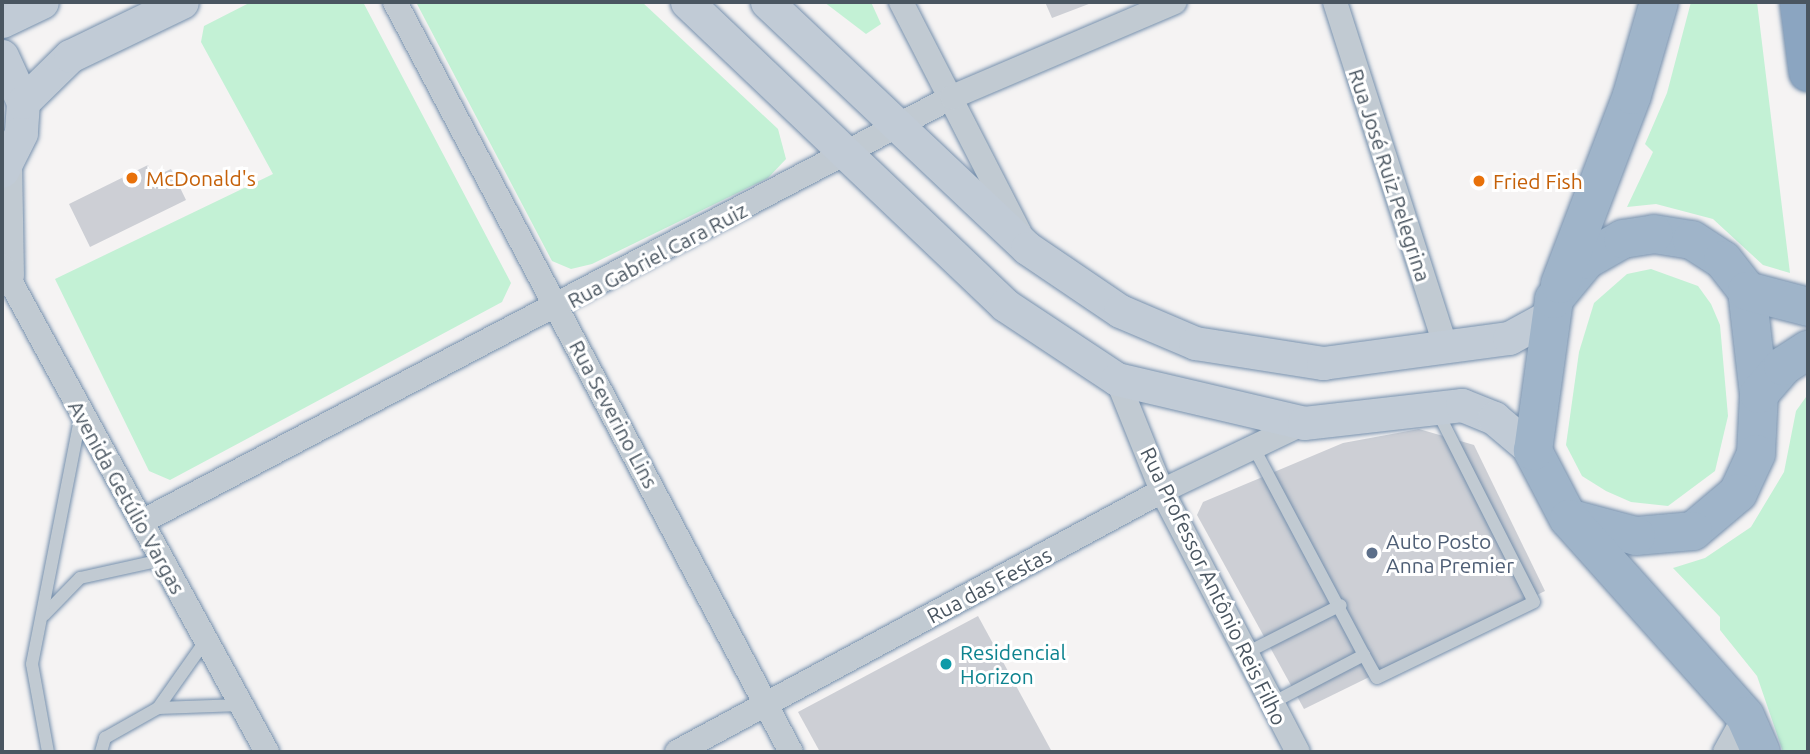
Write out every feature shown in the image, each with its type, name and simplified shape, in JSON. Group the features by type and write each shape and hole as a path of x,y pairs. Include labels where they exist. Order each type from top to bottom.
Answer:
{"highway":[{"path":"1659,2 1632,96 1552,307 1532,451 1568,518 1745,716 1761,752"},
{"path":"1799,2 1808,72"},
{"path":"1552,307 1586,260 1623,239 1654,234 1692,240 1723,260 1747,291 1759,394 1756,454 1738,493 1693,531 1636,536 1568,518"},
{"path":"1747,291 1808,307"},
{"path":"1759,394 1783,366 1808,350"}],"main road":[{"path":"2,21 42,2"},
{"path":"2,56 23,102 70,56 182,2"},
{"path":"687,2 1005,304 1117,379 1304,423 1434,405 1462,405 1494,418 1532,451"},
{"path":"767,2 1027,248 1120,311 1195,343 1323,363 1508,338 1552,307"},
{"name":"Avenida Getúlio Vargas","path":"6,167 21,133 23,102"}],"street":[{"name":"Rua Severino Lins","path":"395,2 791,752"},
{"path":"901,2 1027,248"},
{"name":"Rua Gabriel Cara Ruiz","path":"145,520 847,156 952,97 1175,2"},
{"name":"Rua José Ruiz Pelegrina","path":"1335,2 1446,348"},
{"name":"Avenida Getúlio Vargas","path":"6,167 7,271 81,415 145,520 162,560 267,752"},
{"name":"Rua Professor Antônio Reis Filho","path":"1117,379 1162,491 1297,752"},
{"name":"Rua das Festas","path":"677,752 767,706 1162,491 1255,450 1304,423"},
{"path":"1725,752 1745,716"}],"lane":[{"path":"1255,450 1341,605 1377,678 1534,602 1434,405"},
{"path":"48,752 32,664 81,415"},
{"path":"43,616 80,578 162,560"},
{"path":"1247,653 1341,605"},
{"path":"101,752 104,738 158,708 206,639"},
{"path":"1272,703 1364,655"},
{"path":"158,708 241,705"}],"green space":[{"path":"251,2 363,2 511,283 502,302 170,480 149,471 55,279 273,174 201,42 204,26"},
{"path":"416,2 642,2 778,129 786,159 768,178 592,264 571,269 552,261"},
{"path":"824,2 871,2 881,24 866,34"},
{"path":"1691,2 1757,2 1790,273 1763,265 1713,219 1656,204 1627,207 1653,152 1645,144 1667,93"},
{"path":"1651,269 1698,286 1711,304 1720,325 1728,416 1715,471 1668,506 1631,502 1606,491 1582,476 1566,445 1579,352 1594,303 1627,274"},
{"path":"1806,397 1808,752 1783,752 1757,676 1720,630 1720,617 1673,568 1705,558 1751,527 1784,472 1796,411"}],"building":[{"path":"1045,2 1094,2 1052,18"},
{"path":"148,165 154,177 171,169 186,200 90,247 69,204"},
{"name":"Auto Posto Anna Premier","path":"1419,429 1474,445 1545,591 1304,709 1197,515 1203,502 1343,443"},
{"name":"Residencial Horizon","path":"978,616 1052,752 820,752 798,712"}],"place":[{"name":"McDonald's","path":"132,178"},
{"name":"Fried Fish","path":"1479,181"},
{"name":"Auto Posto Anna Premier","path":"1372,553"},
{"name":"Residencial Horizon","path":"946,664"}]}
